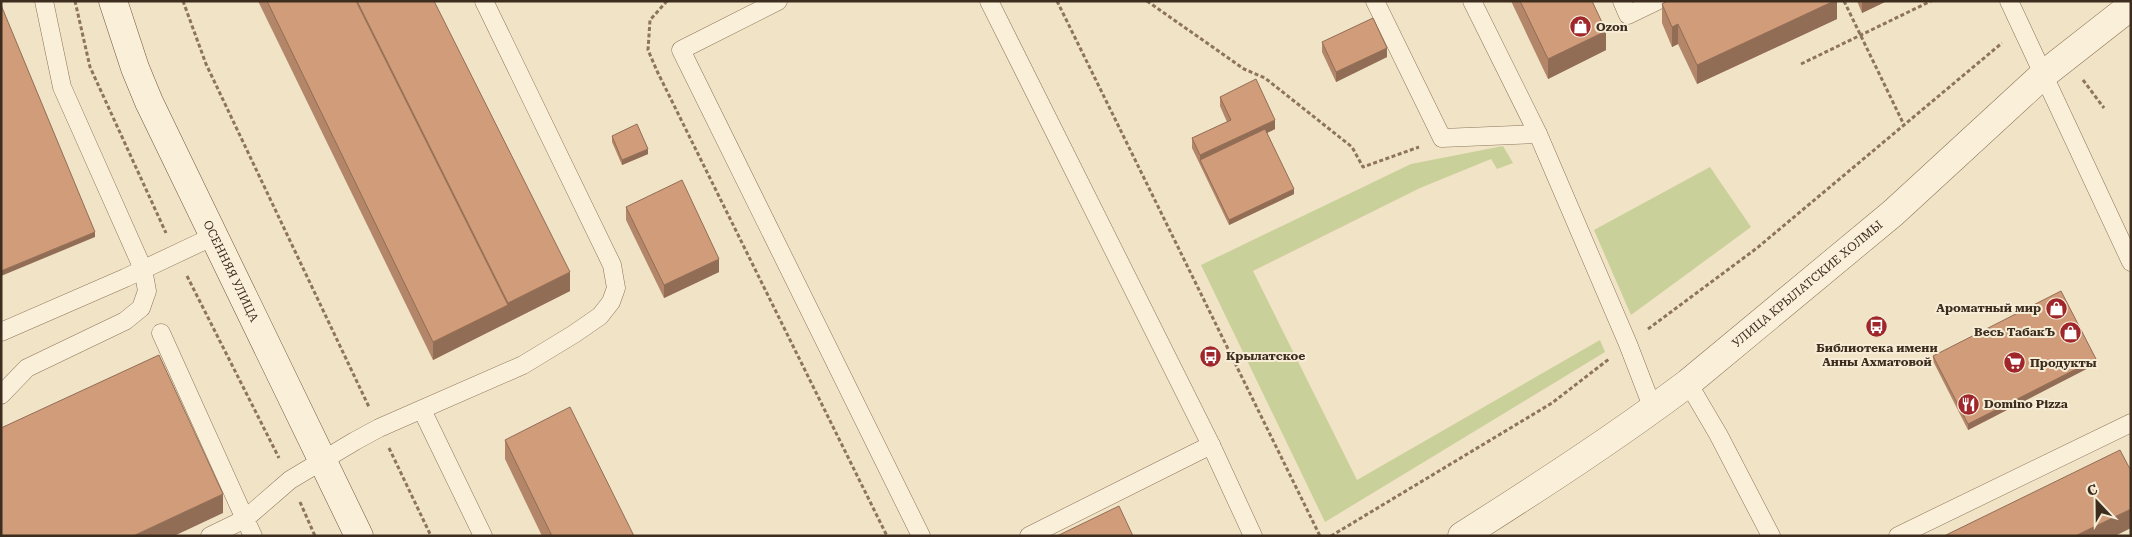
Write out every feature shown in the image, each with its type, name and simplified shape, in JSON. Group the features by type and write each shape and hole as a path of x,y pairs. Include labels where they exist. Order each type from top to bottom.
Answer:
{"street":[{"name":"ОСЕННЯЯ УЛИЦА","path":"113,1 122,34 149,102 359,536"},
{"name":"УЛИЦА КРЫЛАТСКИЕ ХОЛМЫ","path":"1462,536 1526,496 1654,409 1688,383 1893,213 2044,75 2131,6"}],"lane":[{"path":"1,395 27,368 125,321 141,308 147,291 143,269 62,86 44,1"},
{"path":"210,536 245,519 290,480 379,428 523,365 600,316 611,302 616,288 612,264 484,1"},
{"path":"778,1 681,50 922,536"},
{"path":"989,1 1211,445 1253,536"},
{"path":"1375,1 1442,138 1538,134"},
{"path":"1472,1 1538,134 1654,409"},
{"path":"1622,1 1628,15 1657,1"},
{"path":"2009,1 2131,262"},
{"path":"1,332 214,236"},
{"path":"161,333 253,536"},
{"path":"1688,383 1718,434 1771,536"},
{"path":"422,410 483,536"},
{"path":"1898,536 2131,422"},
{"path":"1029,536 1211,445"}],"path":[{"path":"75,1 90,67 176,254 290,480 315,536"},
{"path":"183,1 206,64 431,536"},
{"path":"667,1 650,20 648,50 887,536"},
{"path":"1057,1 1320,536"},
{"path":"1148,1 1244,69 1265,78 1352,147 1363,168 1442,138"},
{"path":"1844,1 1904,125"},
{"path":"1801,64 1930,1"},
{"path":"1331,536 1552,403 1757,248 2021,27"}],"green space":[{"path":"1503,146 1513,163 1497,169 1491,159 1420,188 1253,271 1357,480 1600,340 1605,352 1325,522 1201,265 1411,164"},
{"path":"1710,167 1751,227 1631,315 1594,230"}],"building":[{"path":"267,1 356,1 508,305 433,342"},
{"path":"357,1 434,1 570,272 508,303"},
{"path":"1520,1 1592,1 1606,31 1548,59"},
{"path":"1667,1 1834,1 1697,65 1678,24 1672,27 1662,4"},
{"path":"1,5 95,232 1,271"},
{"path":"1373,18 1387,48 1336,72 1322,42"},
{"path":"1256,79 1275,120 1200,155 1192,138 1231,120 1220,97"},
{"path":"637,124 648,149 622,160 612,136"},
{"path":"1265,129 1294,189 1229,220 1200,160"},
{"path":"682,180 719,259 664,285 626,207"},
{"name":"Продукты","path":"2061,291 2096,359 1968,424 1933,356"},
{"path":"159,355 223,494 133,536 1,536 1,428"},
{"path":"570,407 634,536 552,536 505,440"},
{"path":"2120,450 2131,469 2131,509 2075,536 1944,536"},
{"path":"1119,506 1133,536 1057,536"}],"place":[{"name":"Ozon","path":"1580,27"},
{"name":"Ароматный мир","path":"2057,308"},
{"name":"Библиотека имени Анны Ахматовой","path":"1877,327"},
{"name":"Весь ТабакЪ","path":"2071,332"},
{"name":"Крылатское","path":"1210,356"},
{"name":"Продукты","path":"2014,363"},
{"name":"Domino Pizza","path":"1968,404"}]}
